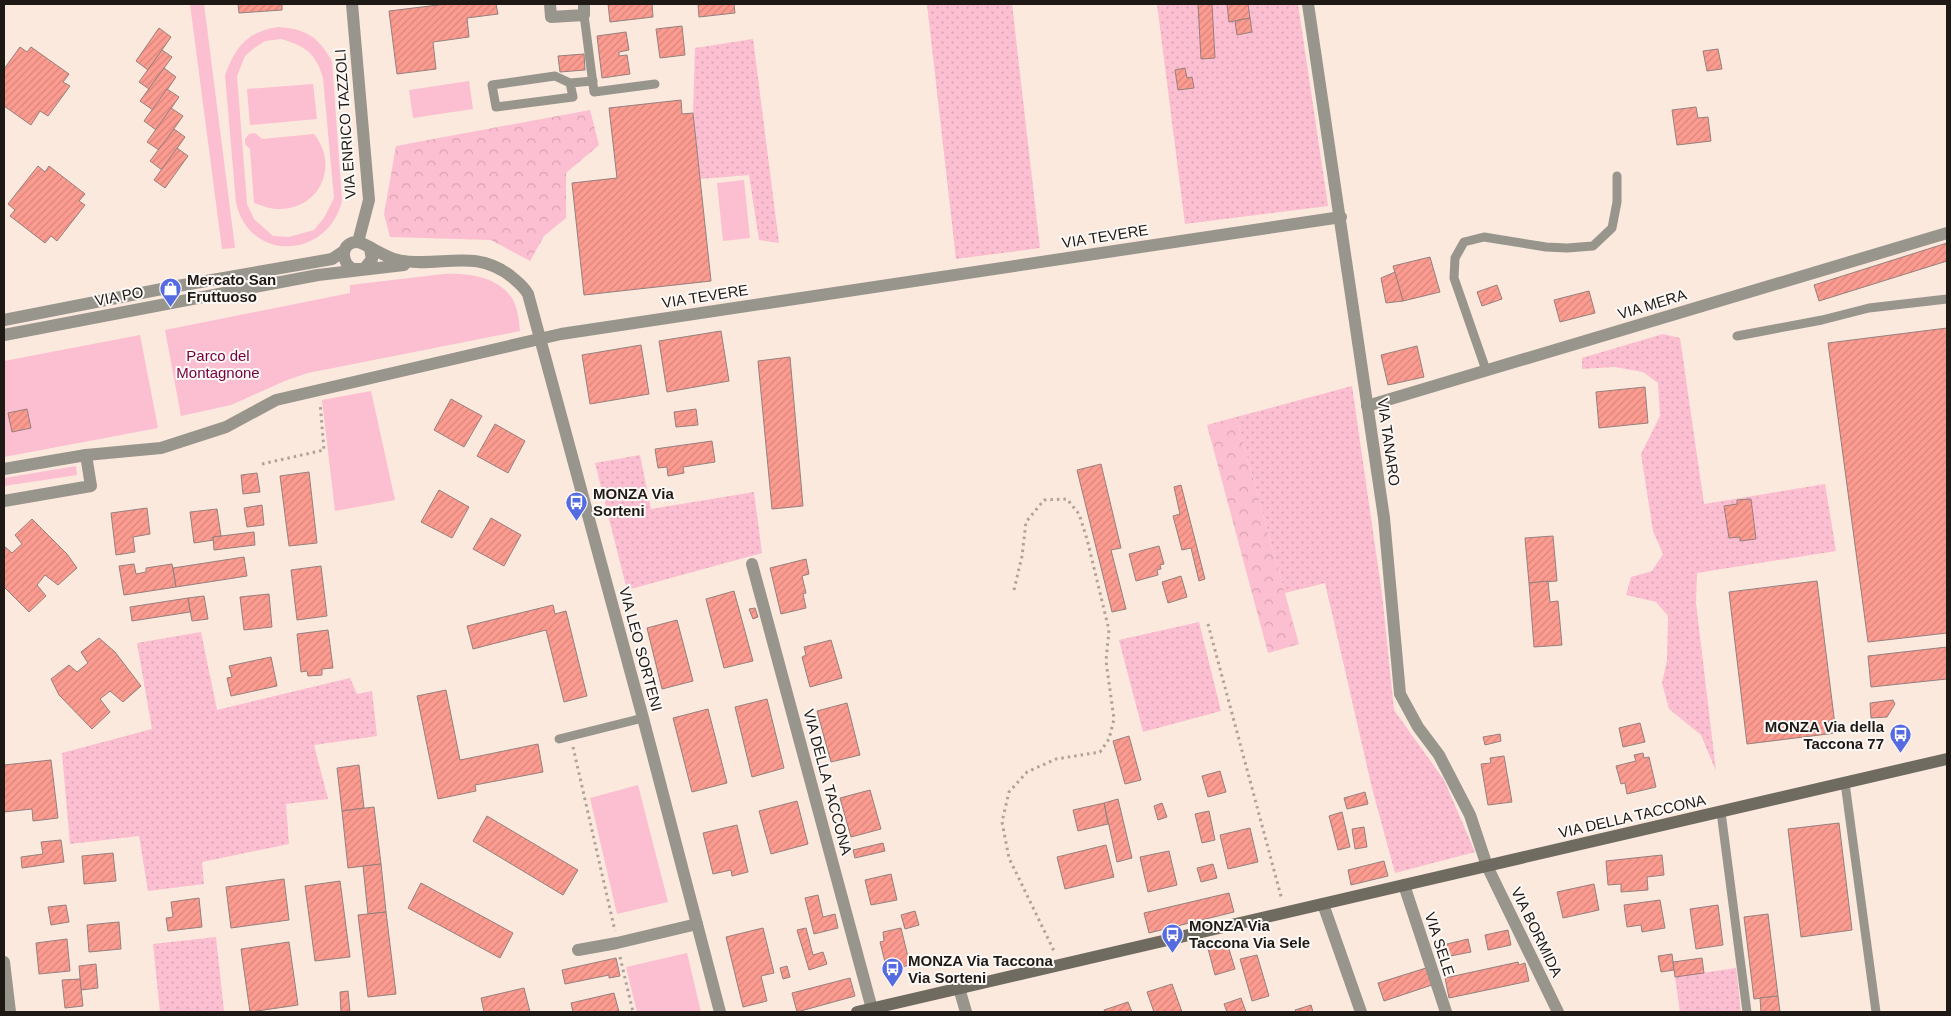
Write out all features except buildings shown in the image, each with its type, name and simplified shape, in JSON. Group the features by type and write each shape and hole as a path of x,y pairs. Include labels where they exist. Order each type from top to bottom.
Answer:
{"main road":[{"name":"VIA DELLA TACCONA","path":"856,1012 872,1008 887,1009 959,988 1947,759"}],"street":[{"name":"VIA ENRICO TAZZOLI","path":"352,4 369,200 358,242"},
{"path":"550,4 551,16 584,10"},
{"name":"VIA TANARO","path":"1308,4 1384,518 1400,694 1418,727 1439,755 1470,815 1488,866"},
{"name":"VIA TEVERE","path":"4,469 86,455 161,448 226,427 276,400 541,338 1341,217"},
{"name":"VIA MERA","path":"1366,406 1947,233"},
{"path":"351,243 366,244 370,249 372,255 370,263 366,268 360,270 352,269 346,264 344,251 351,243"},
{"path":"370,249 394,260 419,262"},
{"name":"VIA PO","path":"4,320 172,287 332,259 344,251"},
{"name":"VIA LEO SORTENI","path":"419,262 464,260 492,264 522,285 528,294 643,718 720,1012"},
{"name":"VIA PO","path":"4,335 261,286 419,262"},
{"path":"4,501 91,486 86,455"},
{"name":"VIA DELLA TACCONA","path":"752,564 872,1008"},
{"name":"VIA BORMIDA","path":"1488,866 1558,1012"},
{"name":"VIA SELE","path":"1404,885 1446,1012"},
{"path":"1323,904 1361,1012"},
{"path":"578,950 697,924"},
{"path":"4,962 10,1012"},
{"path":"959,988 966,1012"}],"lane":[{"path":"584,10 594,92 656,84"},
{"path":"570,83 573,97 496,107 492,84 555,76 570,83 593,81"},
{"path":"1486,370 1454,278 1455,258 1464,242 1484,237 1546,247 1593,246 1612,228 1617,202 1617,176"},
{"path":"1737,336 1822,320 1870,308 1947,298"},
{"path":"559,739 643,718"},
{"path":"1845,783 1876,1012"},
{"path":"1721,812 1747,1012"}],"path":[{"path":"262,464 324,450 319,390"},
{"path":"1014,590 1022,556 1026,522 1044,500 1067,499 1079,514 1109,630 1106,661 1114,719 1110,739 1100,752 1056,759 1027,772 1009,792 1002,822 1009,858 1061,965"},
{"path":"1208,624 1285,913"},
{"path":"570,736 633,1012"}],"green space":[{"path":"190,4 204,4 235,248 222,249"},
{"path":"927,4 1012,4 1040,248 956,259"},
{"path":"1157,4 1298,4 1328,206 1185,224"},
{"path":"278,27 304,32 322,46 332,61 342,201 334,220 322,234 306,243 289,246 272,244 256,236 244,223 236,203 225,75 238,48 251,37 267,29","holes":["281,39 303,48 313,57 320,69 323,78 334,198 324,218 314,230 289,237 273,236 254,219 247,204 237,76 245,56 253,49 265,41"]},
{"path":"753,39 779,243 759,240 749,175 700,179 693,113 695,48"},
{"path":"469,81 473,109 413,118 409,90"},
{"path":"313,84 317,119 250,125 247,89"},
{"path":"590,110 599,145 566,173 566,218 544,236 530,261 491,240 390,237 384,214 396,146"},
{"path":"255,133 262,139 314,134 322,146 325,172 321,184 314,195 304,203 292,208 274,209 254,203 250,149 245,144 245,139 249,134"},
{"path":"744,180 750,238 723,241 717,183"},
{"name":"Parco del Montagnone","path":"444,274 464,274 484,278 502,288 510,295 515,304 520,331 308,373 287,380 231,405 181,416 165,330 350,293 350,285"},
{"path":"1663,334 1680,338 1704,504 1825,484 1836,551 1697,573 1696,603 1716,771 1701,735 1669,709 1662,683 1667,660 1668,616 1656,602 1626,595 1631,577 1652,571 1663,554 1653,531 1641,454 1660,416 1658,383 1643,372 1615,367 1582,369 1582,358"},
{"path":"140,335 158,428 4,457 4,361"},
{"path":"1352,386 1382,594 1394,710 1444,780 1475,852 1395,873 1372,788 1325,583 1285,593 1236,417"},
{"path":"371,391 395,500 335,511 322,400"},
{"path":"1236,417 1299,644 1268,653 1207,425"},
{"path":"640,455 651,509 754,492 762,553 627,590 595,463"},
{"path":"76,466 77,475 4,486 4,478"},
{"path":"1199,622 1221,711 1143,732 1119,640"},
{"path":"201,632 217,710 350,678 357,694 372,691 377,736 314,745 328,799 286,804 289,844 202,862 204,884 148,891 139,836 70,844 62,753 152,729 137,643"},
{"path":"638,785 668,902 617,914 590,798"},
{"path":"216,937 224,1012 160,1012 153,944"},
{"path":"687,953 701,1012 637,1012 626,967"},
{"path":"1736,968 1741,1012 1680,1012 1675,977"}],"place":[{"name":"Mercato San Fruttuoso","path":"171,307"},
{"name":"MONZA Via Sorteni","path":"577,521"},
{"name":"MONZA Via della Taccona 77","path":"1900,754"},
{"name":"MONZA Via Taccona Via Sele","path":"1173,953"},
{"name":"MONZA Via Taccona Via Sorteni","path":"892,988"}]}
